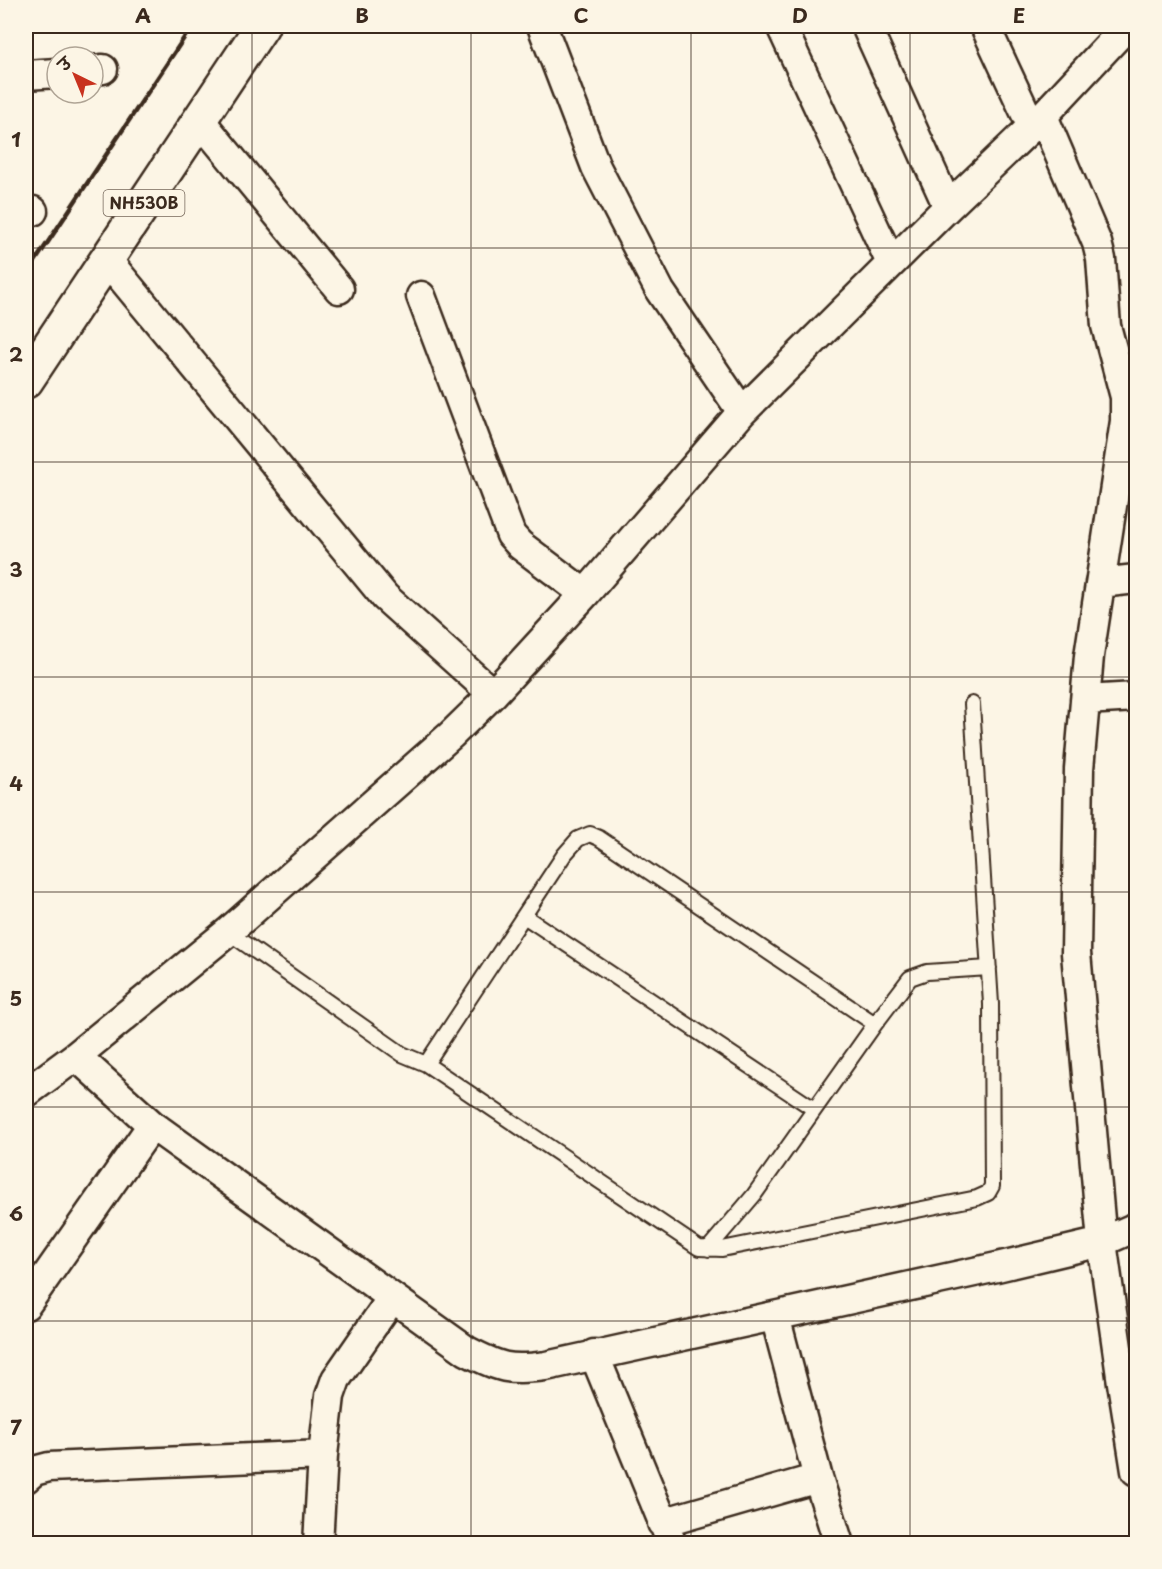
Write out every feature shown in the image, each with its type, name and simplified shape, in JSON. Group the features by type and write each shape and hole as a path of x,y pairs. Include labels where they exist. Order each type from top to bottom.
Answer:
{"highway":[{"name":"NH530B","path":"26,381 262,26"}],"street":[{"path":"542,26 596,166 660,291 742,412"},
{"path":"781,26 891,263"},
{"path":"866,26 948,207"},
{"path":"985,26 1037,121 1097,243 1101,259 1106,326 1125,397 1125,421 1089,656 1085,700 1079,770 1076,953 1102,1242 1137,1471"},
{"path":"26,1093 76,1056 228,932 451,735 493,694 585,594 742,412 1037,121 1102,36 1127,26"},
{"path":"26,75 45,74"},
{"path":"199,119 339,289"},
{"path":"107,260 385,597 493,694"},
{"path":"421,296 511,535 520,545 585,594"},
{"path":"1100,583 1137,579"},
{"path":"1085,700 1137,697"},
{"path":"76,1056 152,1125 466,1351 506,1369 521,1370 546,1366 775,1317 1102,1242 1137,1227"},
{"path":"26,1305 152,1125"},
{"path":"318,1544 323,1455 333,1385 392,1298"},
{"path":"775,1317 818,1478 839,1544"},
{"path":"594,1354 667,1533 818,1478"},
{"path":"26,1478 34,1471 49,1467 323,1455"}],"lane":[{"path":"228,932 402,1054 426,1064 699,1248 722,1249 978,1198 988,1193 993,1186 989,968 972,704"},
{"path":"426,1064 564,855 578,839 590,834 875,1024"},
{"path":"524,916 814,1109"},
{"path":"708,1249 754,1195 910,978 927,972 989,968"}],"railway":[{"path":"26,275 192,26"}]}
